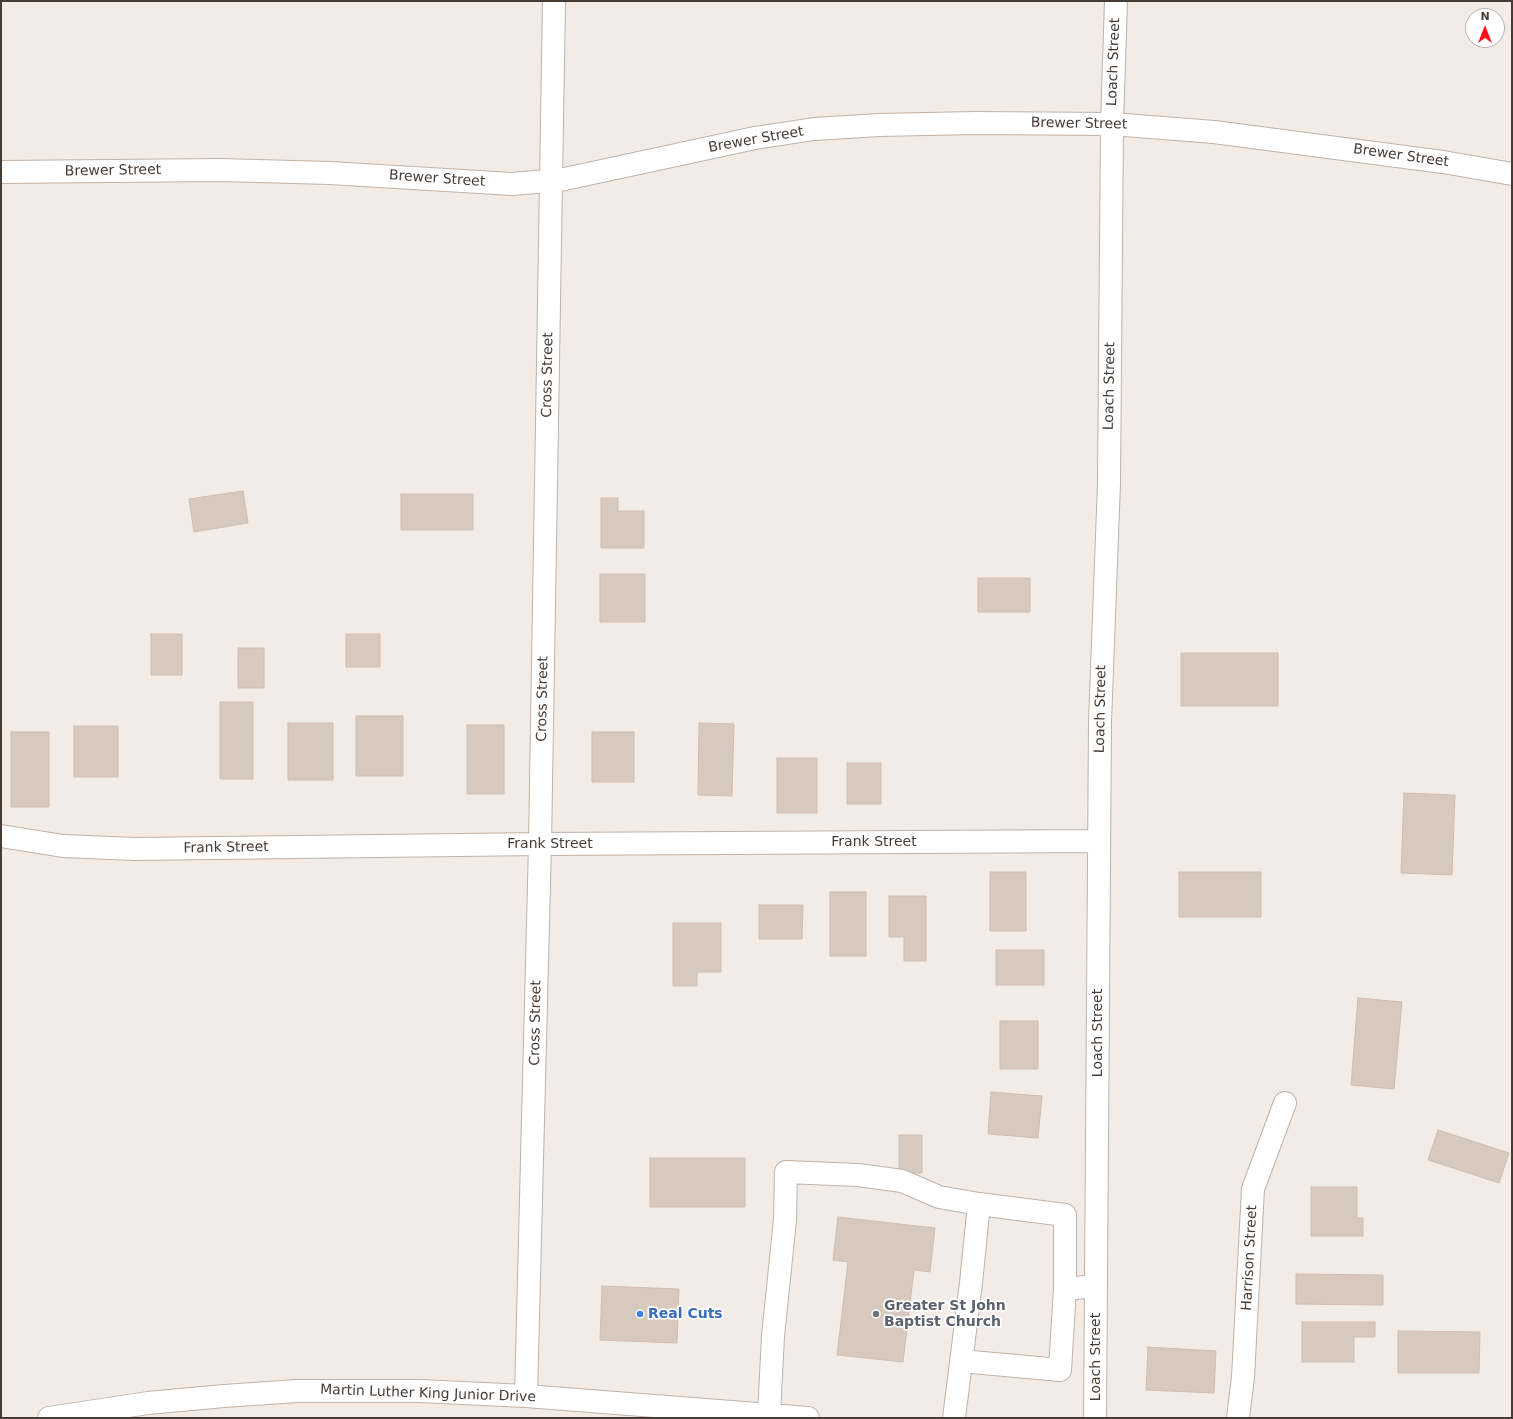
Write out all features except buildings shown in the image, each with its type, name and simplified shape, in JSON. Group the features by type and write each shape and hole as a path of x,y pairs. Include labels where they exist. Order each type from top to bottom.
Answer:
{"street":[{"name":"Cross Street","path":"526,1396 540,844 554,1"},
{"name":"Loach Street","path":"1095,1418 1100,722 1109,483 1112,124 1116,1"},
{"name":"Brewer Street","path":"1,172 221,170 330,173 512,184 560,180 755,138 814,129 879,125 1112,124 1214,132 1322,145 1443,162 1512,174"},
{"name":"Frank Street","path":"1,836 63,846 135,849 540,844 1099,840"},
{"name":"Harrison Street","path":"1238,1418 1243,1377 1253,1189 1285,1103"},
{"path":"769,1414 773,1336 785,1220 786,1172 858,1175 902,1181 939,1197 979,1204 1065,1215 1065,1289 1060,1370 961,1361"},
{"path":"954,1418 972,1283 979,1204"},
{"path":"1065,1289 1096,1286"},
{"name":"Martin Luther King Junior Drive","path":"50,1418 148,1411 224,1396 297,1391 420,1391 526,1396 808,1418"}],"place":[{"name":"Real Cuts","path":"640,1314"},
{"name":"Greater St John Baptist Church","path":"876,1314"}]}
